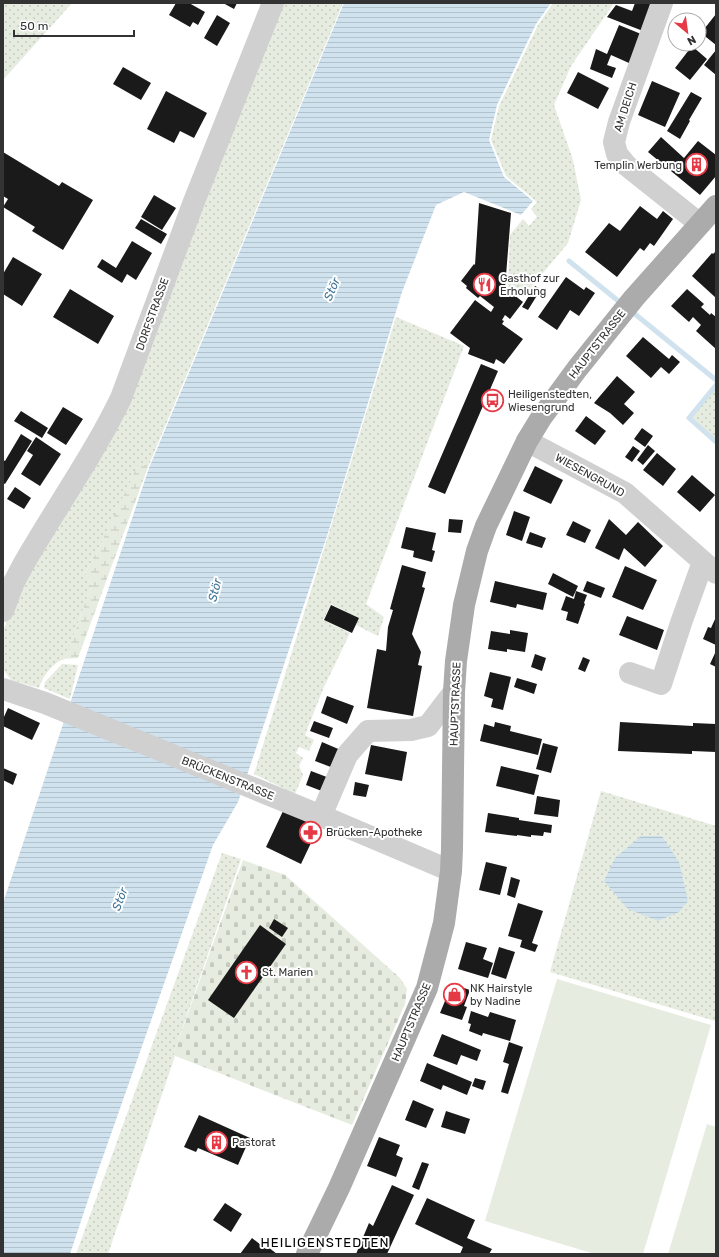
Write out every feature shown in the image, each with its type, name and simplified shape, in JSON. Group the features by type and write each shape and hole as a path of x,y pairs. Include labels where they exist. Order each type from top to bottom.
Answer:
{"main road":[{"name":"HAUPTSTRASSE","path":"307,1254 339,1188 428,988 444,923 451,871 454,692 456,661 463,610 477,551 486,526 527,441 562,389 629,305 716,206"}],"street":[{"name":"DORFSTRASSE","path":"3,611 13,584 23,565 108,426 120,398 192,204 273,3"},
{"name":"AM DEICH","path":"662,3 619,122 614,142 617,154 626,165 700,224"},
{"name":"WIESENGRUND","path":"527,441 625,493 709,567 681,623 661,684 630,673"},
{"name":"BRÜCKENSTRASSE","path":"3,689 45,702 451,871"},
{"path":"321,816 347,755 368,731 411,730 428,726 454,692"}],"green space":[{"path":"3,3 72,3 3,80"},
{"path":"281,3 343,3 148,467 139,464 97,552 85,573 92,584 65,659 56,663 49,670 39,688 11,680 3,669 3,632 15,596 69,505"},
{"path":"553,3 614,3 571,66 554,105 573,160 581,200 568,243 523,297 508,288 510,235 523,219 529,226 537,217 531,209 537,202 506,176 491,140 499,106 538,25"},
{"path":"396,317 464,346 366,604 384,617 378,636 356,625 359,618 331,604 323,620 350,633 323,689 305,735 314,740 309,751 299,747 296,753 303,758 299,766 303,775 295,794 254,774"},
{"path":"716,388 716,440 691,418"},
{"path":"139,463 148,467 78,658 65,659 92,584 85,573 97,552"},
{"path":"62,664 78,665 70,699 44,688 45,682"},
{"path":"601,791 716,826 715,1021 550,972"},
{"path":"222,853 241,859 173,1055 175,1056 108,1254 76,1254"},
{"path":"243,860 285,875 400,978 407,989 405,1004 352,1125 173,1055"},
{"path":"557,979 711,1025 643,1254 595,1254 485,1221"},
{"path":"707,1124 716,1127 716,1254 668,1254"}],"water":[{"name":"Stör","path":"344,3 551,3 536,24 497,105 489,140 504,177 533,201 521,215 464,192 436,205 402,292 327,536 238,802 213,845 70,1254 3,1254 3,903 149,468"},
{"path":"641,836 662,836 679,862 688,901 679,912 658,921 628,909 604,881 615,858"}],"building":[{"path":"176,3 189,3 205,12 198,25 193,22 190,27 169,15"},
{"path":"223,3 237,3 234,9"},
{"path":"635,3 654,3 643,31 607,17 616,5 632,11"},
{"path":"716,14 716,45 707,38 707,25"},
{"path":"217,15 230,23 217,46 204,38"},
{"path":"619,25 641,34 629,63 611,55 607,65 616,68 612,78 590,69 596,49 607,54"},
{"path":"716,50 716,75 704,65"},
{"path":"687,52 699,52 707,59 690,80 675,68"},
{"path":"123,67 151,83 141,100 113,84"},
{"path":"578,72 609,88 598,109 567,93"},
{"path":"652,81 680,93 665,127 638,115"},
{"path":"166,91 207,113 194,138 180,131 174,143 147,129"},
{"path":"691,92 702,98 680,139 667,131"},
{"name":"Templin Werbung","path":"661,137 684,158 698,141 716,155 716,176 700,195 648,152"},
{"path":"3,152 59,186 62,182 93,200 63,250 32,231 35,227 3,207 8,199 3,196"},
{"path":"154,195 176,208 162,230 141,217"},
{"name":"Gasthof zur Erholung","path":"479,203 511,213 505,288 523,302 510,319 505,315 502,320 504,321 502,324 523,339 504,364 496,359 494,364 468,354 470,348 450,333 475,300 491,312 494,307 480,296 478,298 466,288 467,286 461,281 474,264 475,265"},
{"path":"640,206 657,219 663,211 673,219 654,246 650,243 644,251 640,248 617,277 585,252 609,223 620,231"},
{"path":"141,219 167,234 161,244 135,228"},
{"path":"132,241 152,253 136,280 127,274 122,283 97,267 102,259 116,268"},
{"path":"716,251 716,298 692,276 712,253 713,254"},
{"path":"13,257 42,274 22,306 3,294 3,274"},
{"path":"566,277 584,290 586,287 595,293 579,316 570,310 557,330 538,317"},
{"path":"535,286 541,289 528,310 522,307"},
{"path":"70,289 114,316 98,344 53,317"},
{"path":"687,289 704,304 701,307 710,315 711,313 716,317 716,349 696,331 701,325 693,317 689,322 671,306"},
{"path":"643,337 669,359 672,355 680,362 669,374 661,367 651,378 626,356"},
{"path":"481,364 498,371 445,494 428,487"},
{"path":"617,376 635,392 624,404 634,413 623,425 610,413 594,403"},
{"path":"63,407 83,419 66,445 47,433"},
{"path":"21,411 48,428 42,438 14,421"},
{"path":"586,416 606,431 595,445 575,431"},
{"path":"642,428 653,436 645,447 634,439"},
{"path":"21,434 32,441 5,484 3,483 3,460 5,461"},
{"path":"36,437 61,454 40,486 21,474 33,455 27,451"},
{"path":"648,445 655,451 643,465 637,460"},
{"path":"633,446 640,451 632,462 625,457"},
{"path":"657,453 676,469 663,486 643,470"},
{"path":"535,466 563,480 551,504 523,491"},
{"path":"692,475 715,495 700,512 677,492"},
{"path":"15,487 31,498 24,509 7,499"},
{"path":"514,511 530,517 522,541 506,535"},
{"path":"449,519 463,520 461,533 448,532"},
{"path":"609,519 626,535 638,522 663,546 645,567 624,548 619,560 595,548"},
{"path":"573,521 591,530 585,543 566,535"},
{"path":"406,527 436,533 432,550 435,551 432,562 413,557 414,551 401,548"},
{"path":"530,532 546,538 542,548 526,543"},
{"path":"402,565 426,572 422,587 425,588 412,634 421,652 418,665 422,666 413,716 367,708 377,649 386,651 388,627 393,610 390,609"},
{"path":"625,566 657,580 643,610 612,597"},
{"path":"553,573 578,586 573,597 548,584"},
{"path":"495,581 547,593 543,610 517,604 516,608 490,602"},
{"path":"587,581 605,588 601,598 583,591"},
{"path":"576,591 587,595 578,624 566,620 568,612 561,610 566,596 574,599"},
{"path":"331,605 359,618 352,633 324,620"},
{"path":"627,616 664,630 657,650 619,635"},
{"path":"716,617 716,645 703,639 708,627 711,628"},
{"path":"510,630 528,633 525,652 507,649 507,652 488,649 491,631 510,634"},
{"path":"716,651 716,667 710,664"},
{"path":"535,654 546,658 542,671 531,667"},
{"path":"583,657 590,660 585,672 578,669"},
{"path":"490,672 511,677 503,710 491,707 493,699 484,696"},
{"path":"517,678 537,684 534,694 514,687"},
{"path":"327,696 354,706 347,724 321,713"},
{"path":"8,708 40,723 32,740 3,726 3,719"},
{"path":"314,721 333,728 329,738 310,731"},
{"path":"495,722 511,726 510,731 542,739 538,755 480,741 484,724 494,727"},
{"path":"620,722 693,726 693,723 716,724 716,752 692,751 692,754 618,751"},
{"path":"322,742 343,751 336,769 315,761"},
{"path":"543,743 558,747 551,773 536,769"},
{"path":"371,745 407,752 402,781 365,774"},
{"path":"501,766 539,775 534,795 496,786"},
{"path":"3,768 17,774 13,785 3,780"},
{"path":"311,771 332,779 327,793 306,785"},
{"path":"355,782 369,785 366,797 353,795"},
{"path":"537,796 560,800 558,817 534,814"},
{"path":"284,809 319,826 301,864 266,847"},
{"path":"488,813 552,825 551,833 544,832 543,836 531,835 531,837 485,832"},
{"path":"486,862 507,867 500,895 479,890"},
{"path":"511,877 520,880 515,898 507,895"},
{"path":"518,903 543,911 532,943 538,945 535,952 520,947 522,940 508,936"},
{"path":"274,919 288,928 282,937 269,928"},
{"name":"St. Marien","path":"260,925 286,944 234,1018 208,1000"},
{"path":"466,942 487,948 483,959 493,963 488,978 458,969"},
{"path":"499,947 515,952 506,979 491,974"},
{"path":"452,984 470,990 464,1006 467,1007 462,1020 440,1013"},
{"path":"471,1011 488,1017 490,1012 516,1020 510,1041 483,1033 482,1036 469,1031 471,1024 468,1023"},
{"path":"442,1034 481,1050 477,1061 461,1055 457,1065 433,1056"},
{"path":"509,1042 523,1047 508,1094 501,1092 509,1064 503,1062"},
{"path":"427,1063 472,1082 467,1095 443,1085 441,1090 420,1081"},
{"path":"475,1078 486,1081 483,1090 472,1086"},
{"path":"413,1100 434,1109 426,1128 405,1120"},
{"path":"446,1111 470,1119 465,1134 441,1127"},
{"name":"Pastorat","path":"199,1115 250,1138 238,1165 198,1148 196,1152 184,1147"},
{"path":"379,1137 400,1145 396,1155 403,1158 396,1177 367,1166"},
{"path":"422,1162 429,1164 419,1190 412,1187"},
{"path":"392,1185 414,1195 387,1254 356,1254 369,1223 373,1226"},
{"path":"427,1198 475,1220 467,1238 492,1249 489,1254 460,1254 463,1247 415,1224"},
{"path":"225,1203 242,1214 231,1232 213,1220"},
{"path":"252,1238 266,1249 268,1247 277,1254 240,1254"}],"waterway":[{"path":"569,261 622,304"},
{"path":"630,310 716,380"},
{"path":"716,385 689,418 716,442"}],"place":[{"name":"Templin Werbung","path":"697,165"},
{"name":"Gasthof zur Erholung","path":"485,284"},
{"name":"Heiligenstedten, Wiesengrund","path":"492,400"},
{"name":"Brücken-Apotheke","path":"310,832"},
{"name":"St. Marien","path":"247,972"},
{"name":"NK Hairstyle by Nadine","path":"455,994"},
{"name":"Pastorat","path":"217,1142"}],"district":[{"name":"HEILIGENSTEDTEN","path":"325,1242"}]}
